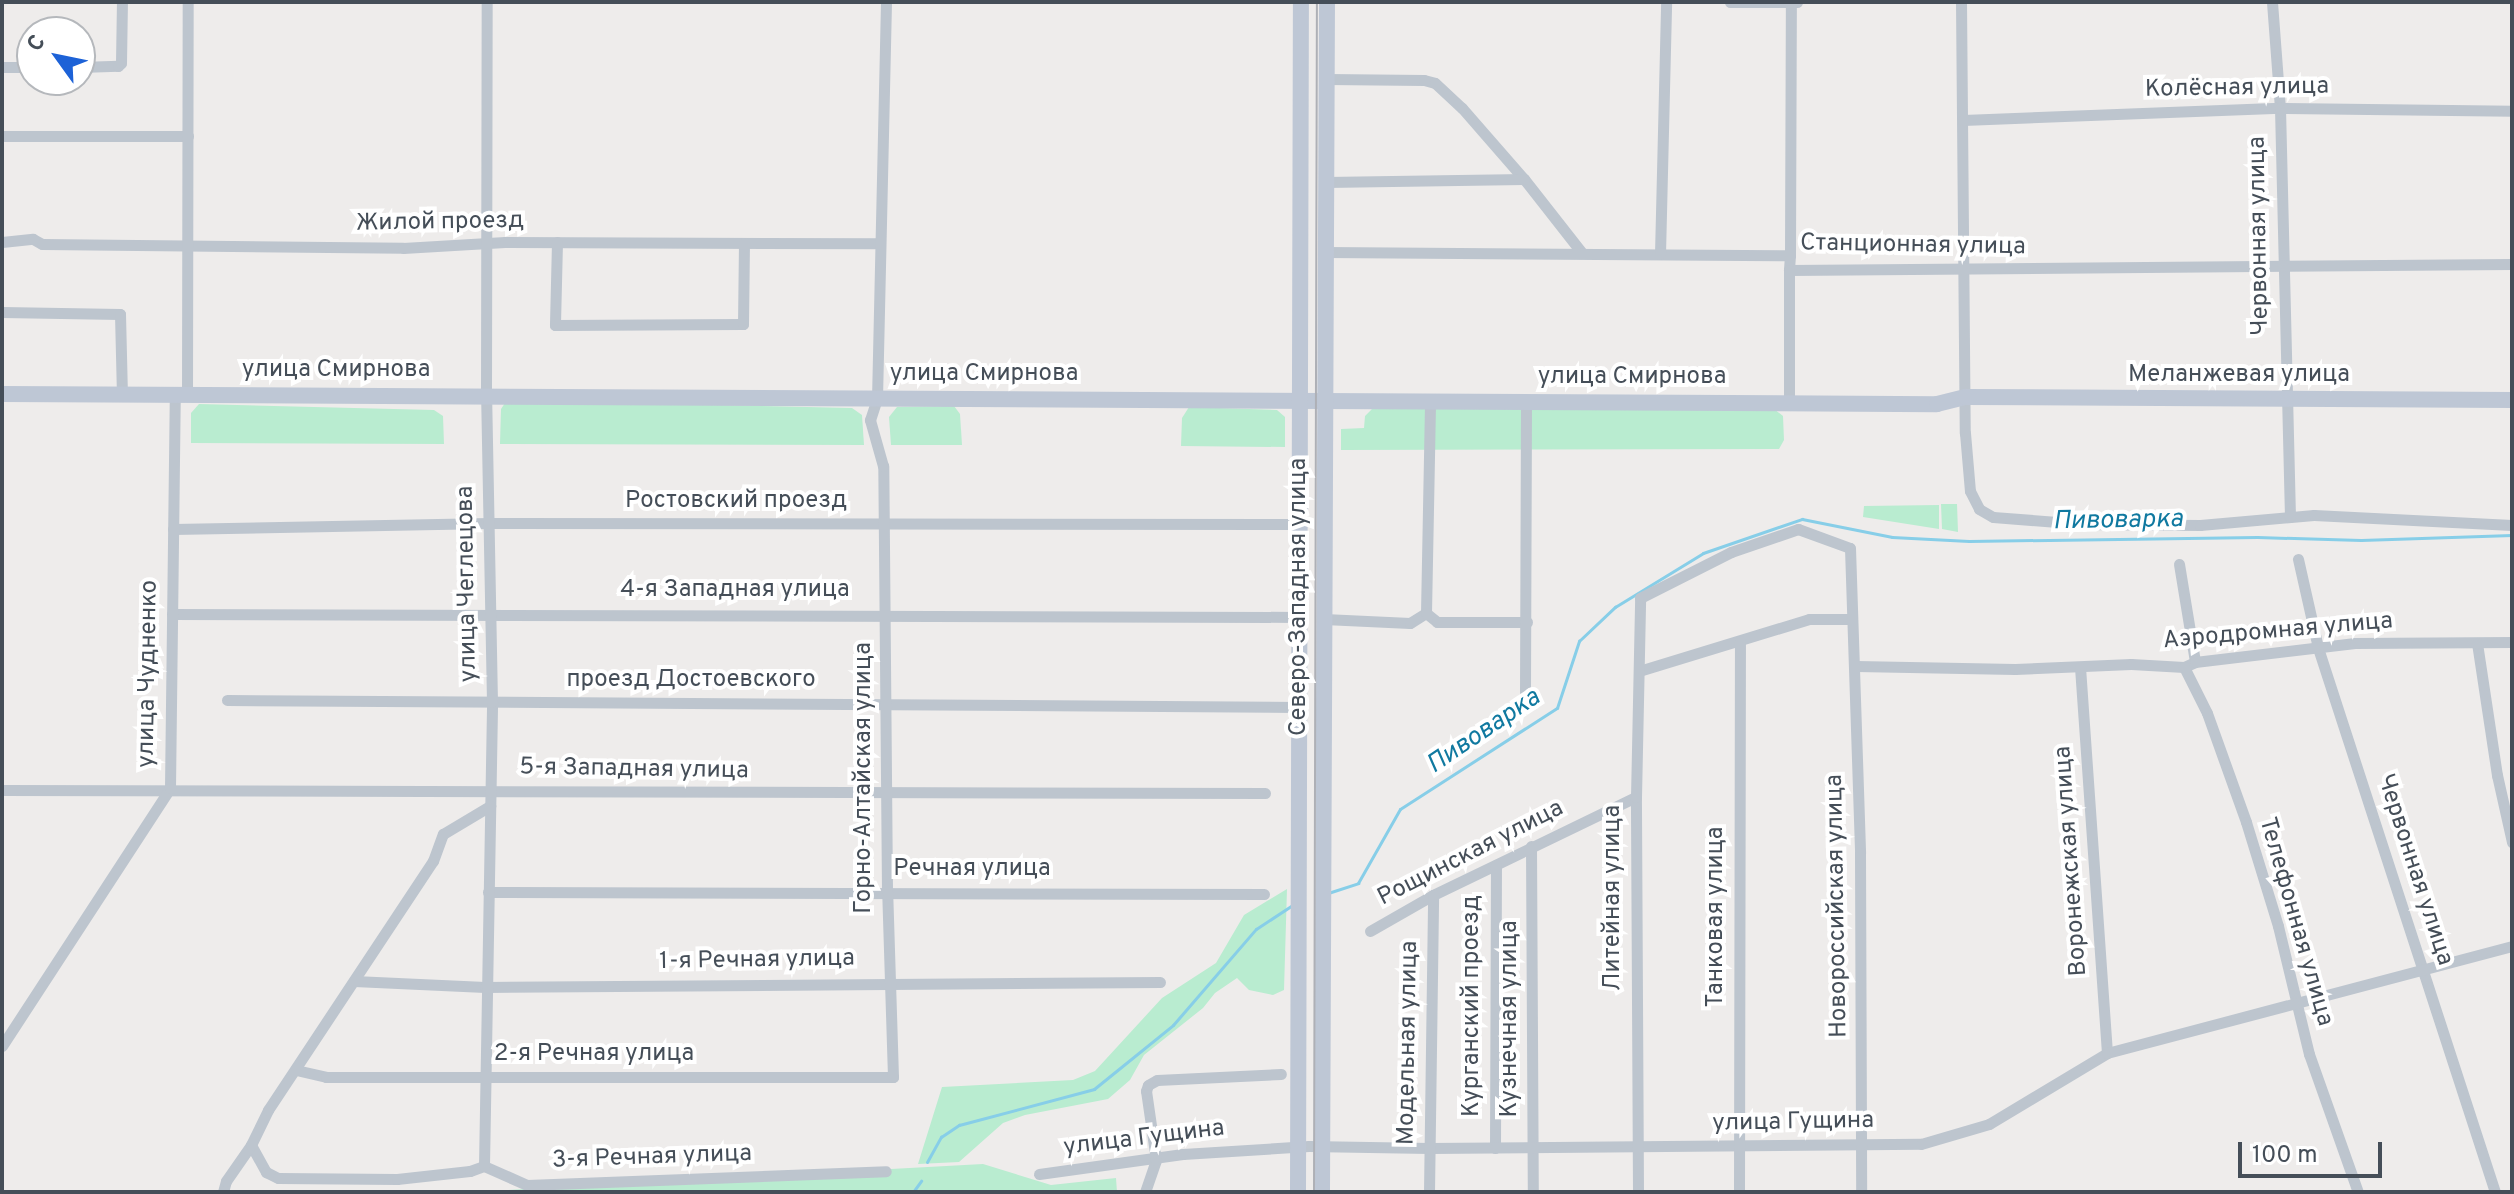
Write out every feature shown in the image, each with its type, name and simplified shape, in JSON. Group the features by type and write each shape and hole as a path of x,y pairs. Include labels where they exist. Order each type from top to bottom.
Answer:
{"street":[{"path":"96,67 118,66 121,63 122,2"},
{"name":"улица Чудненко","path":"2,1046 170,788 173,529 181,396 188,136 188,2"},
{"name":"улица Чеглецова","path":"484,1166 492,702 486,394 489,243 487,2"},
{"name":"Горно-Алтайская улица","path":"886,2 877,399 870,420 883,466 887,891 893,1077"},
{"name":"Северо-Западная улица","path":"1298,1192 1301,2"},
{"name":"Северо-Западная улица","path":"1322,1192 1327,2"},
{"path":"1660,254 1666,2"},
{"path":"1730,2 1797,2"},
{"path":"1790,255 1791,2"},
{"path":"1961,2 1966,397 1970,491 1979,509 1993,517 2083,524 2200,525 2314,515 2512,525"},
{"name":"Червонная улица","path":"2272,2 2280,108 2290,517"},
{"path":"1327,79 1424,80 1435,83 1462,108 1524,179 1582,253"},
{"name":"Колёсная улица","path":"1963,120 2280,108 2512,111"},
{"path":"2,136 188,136"},
{"path":"1326,182 1524,179"},
{"name":"Жилой проезд","path":"2,242 33,239 42,244 403,248 557,242 880,243"},
{"path":"557,242 555,325 743,324 744,243"},
{"name":"Станционная улица","path":"1325,252 1790,255 1789,270 2512,264"},
{"path":"1789,270 1789,402"},
{"path":"2,312 120,314 122,395"},
{"name":"улица Смирнова","path":"2,394 486,394 1937,404 1966,397"},
{"name":"Меланжевая улица","path":"1966,397 2512,400"},
{"path":"1426,613 1430,401"},
{"path":"1525,692 1526,402"},
{"name":"Ростовский проезд","path":"173,529 490,523 1299,524"},
{"name":"Литейная улица","path":"1638,1192 1636,797 1640,598 1731,552 1798,529 1850,548 1851,619"},
{"name":"Червонная улица","path":"2298,559 2318,648 2495,1192"},
{"name":"Телефонная улица","path":"2179,564 2190,664 2246,822 2278,926 2295,1004 2358,1192"},
{"name":"4-я Западная улица","path":"172,614 886,613 1298,617"},
{"path":"1324,619 1410,623 1426,613"},
{"path":"1426,613 1437,622 1527,622"},
{"path":"1639,671 1809,619 1851,619"},
{"name":"Новороссийская улица","path":"1851,619 1856,666 1862,979 1861,1192"},
{"name":"Танковая улица","path":"1739,1192 1740,641"},
{"name":"Аэродромная улица","path":"1856,666 2015,669 2190,664 2355,643 2512,642"},
{"path":"2477,643 2497,775 2512,842"},
{"name":"Воронежская улица","path":"2080,667 2107,1053"},
{"name":"проезд Достоевского","path":"227,700 1298,707"},
{"name":"5-я Западная улица","path":"2,790 1265,793"},
{"name":"Рощинская улица","path":"1370,931 1433,895 1636,797"},
{"path":"223,1192 226,1181 251,1145 268,1110 433,861 443,834 490,806"},
{"name":"Кузнечная улица","path":"1531,846 1533,1192"},
{"name":"Курганский проезд","path":"1495,1148 1496,865"},
{"name":"Речная улица","path":"488,892 1264,894"},
{"name":"Модельная улица","path":"1429,1192 1433,895"},
{"name":"улица Гущина","path":"1039,1174 1183,1154 1322,1146 1495,1148 1921,1144 1974,1131 2029,1103 2107,1053 2512,946"},
{"name":"1-я Речная улица","path":"354,981 485,987 1160,982"},
{"name":"2-я Речная улица","path":"296,1070 326,1077 893,1077"},
{"path":"1145,1192 1156,1160 1146,1091 1148,1085 1157,1080 1281,1074"},
{"path":"251,1145 266,1172 278,1178 397,1179 470,1171 484,1166"},
{"name":"3-я Речная улица","path":"484,1166 527,1185 886,1171"}],"green space":[{"path":"507,400 852,408 862,415 864,445 500,444 501,409"},
{"path":"199,404 434,410 443,416 444,444 191,443 191,413"},
{"path":"954,406 960,414 962,445 891,445 889,417 897,407"},
{"path":"1189,407 1277,410 1285,417 1285,447 1181,446 1182,418"},
{"path":"1372,409 1774,409 1783,416 1784,440 1779,449 1341,450 1341,429 1364,428 1365,416"},
{"path":"1941,504 1957,504 1958,532 1942,529"},
{"path":"1939,505 1939,529 1863,517 1864,506"},
{"path":"1287,889 1284,990 1273,995 1249,990 1237,978 1215,993 1203,1008 1144,1055 1130,1080 1108,1099 1025,1115 1003,1123 959,1162 918,1164 942,1087 1073,1080 1095,1071 1162,998 1216,963 1244,915"},
{"path":"983,1164 1051,1185 1116,1178 1117,1192 472,1192"}],"waterway":[{"name":"Пивоварка","path":"1328,893 1358,883 1400,809 1557,708 1579,641 1615,607 1703,553 1802,519 1892,537 1969,541 2257,537 2361,540 2512,535"},
{"name":"Пивоварка","path":"927,1162 941,1137 959,1125 1094,1089 1173,1025 1256,929 1294,904"},
{"name":"Пивоварка","path":"913,1192 921,1181"}],"tram line":[{"path":"1314,1192 1317,2"}]}
